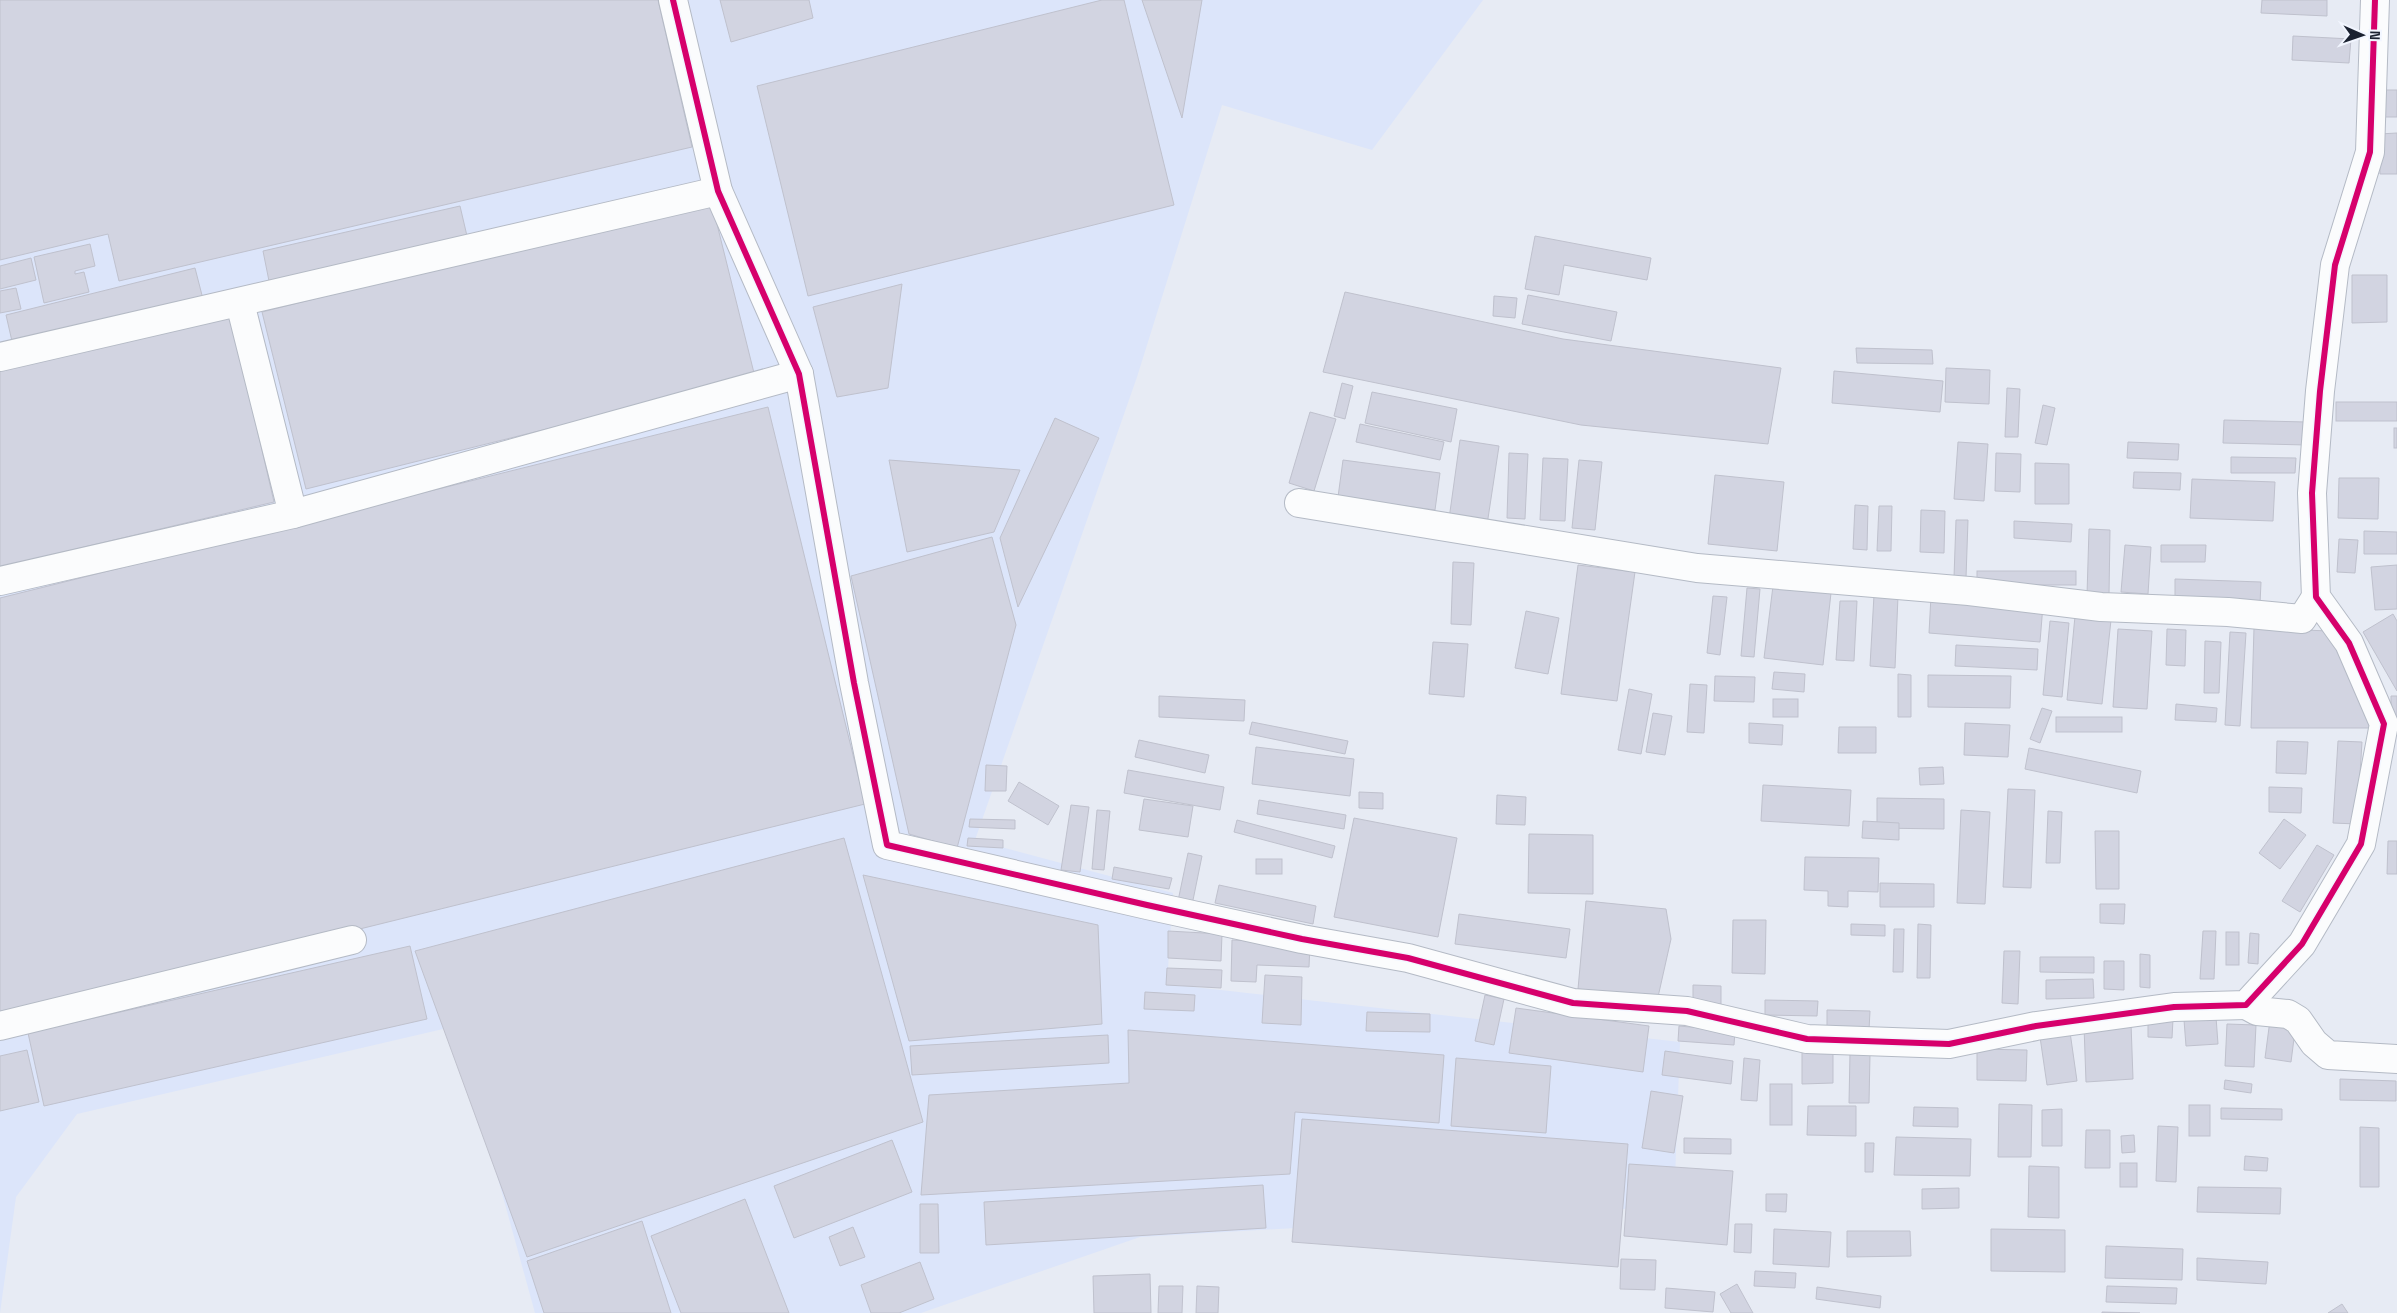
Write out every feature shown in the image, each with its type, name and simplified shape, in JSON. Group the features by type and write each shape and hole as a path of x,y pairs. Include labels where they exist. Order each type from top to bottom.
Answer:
{"street":[{"path":"673,0 718,191 799,374 854,683 887,845 1157,908 1302,939 1408,958 1573,1003 1687,1011 1807,1039 1949,1044 2036,1026 2174,1007 2246,1005 2257,1011 2288,1014 2298,1020 2314,1043 2328,1055 2397,1059"},
{"path":"2246,1005 2302,944 2362,844 2384,724 2349,643 2316,597 2312,493 2320,391 2335,265 2370,152 2375,0"},
{"path":"0,357 718,191"},
{"path":"240,303 293,514"},
{"path":"0,581 293,514 799,374"},
{"path":"1299,503 1697,568 1969,592 2102,607 2228,612 2302,619 2316,597"},
{"path":"0,1026 352,940"}],"shaded area":[{"path":"0,0 1483,0 1372,150 1222,105 1137,377 975,840 1173,893 1167,984 1680,1042 1674,1206 1140,1237 921,1313 535,1313 456,1026 77,1114 16,1197 0,1313"}],"building":[{"path":"0,0 658,0 692,147 119,281 108,234 0,260"},
{"path":"720,0 809,0 813,18 731,42"},
{"path":"1102,0 1124,0 1174,205 808,296 757,86"},
{"path":"1142,0 1202,0 1182,118"},
{"path":"2262,0 2327,0 2327,16 2261,13"},
{"path":"2293,36 2351,39 2349,63 2292,60"},
{"path":"2383,90 2397,90 2397,117 2384,117"},
{"path":"2397,133 2397,174 2380,174 2379,134"},
{"path":"711,200 755,377 306,489 262,312"},
{"path":"460,206 467,236 269,281 263,251"},
{"path":"1535,236 1651,258 1647,280 1564,265 1559,295 1525,289"},
{"path":"90,244 95,266 75,271 75,274 84,272 89,292 44,303 34,257"},
{"path":"31,258 36,280 0,289 0,266"},
{"path":"195,268 204,303 14,350 6,315"},
{"path":"2352,275 2387,275 2387,322 2352,323"},
{"path":"902,284 888,388 837,397 813,307"},
{"path":"16,288 21,309 0,313 0,291"},
{"path":"1345,292 1563,339 1781,368 1768,444 1581,425 1323,372"},
{"path":"1528,295 1617,312 1611,341 1522,324"},
{"path":"1494,296 1517,298 1515,318 1493,316"},
{"path":"230,312 274,502 0,567 0,366"},
{"path":"1856,348 1932,350 1933,364 1857,363"},
{"path":"1946,368 1990,370 1989,404 1945,402"},
{"path":"1834,371 1943,381 1940,412 1832,403"},
{"path":"1342,383 1353,386 1345,419 1334,416"},
{"path":"2007,388 2020,389 2018,437 2005,437"},
{"path":"1372,392 1457,409 1451,442 1365,423"},
{"path":"2336,402 2397,402 2397,421 2336,421"},
{"path":"2043,405 2055,408 2047,445 2035,443"},
{"path":"768,407 865,804 0,1018 0,598"},
{"path":"1310,412 1336,419 1314,491 1289,483"},
{"path":"1055,418 1099,438 1018,607 1000,538"},
{"path":"2224,420 2306,422 2306,445 2223,443"},
{"path":"1360,424 1444,442 1440,460 1356,442"},
{"path":"2394,428 2397,428 2397,448 2394,448"},
{"path":"1460,440 1499,446 1487,525 1449,519"},
{"path":"1958,442 1988,444 1984,501 1954,499"},
{"path":"2128,442 2179,444 2178,460 2127,458"},
{"path":"1509,453 1528,454 1525,519 1507,518"},
{"path":"1996,453 2021,454 2020,492 1995,491"},
{"path":"2231,457 2296,458 2295,473 2231,473"},
{"path":"1543,458 1568,459 1565,521 1540,520"},
{"path":"889,460 1020,470 994,532 907,552"},
{"path":"1343,460 1440,473 1435,510 1338,497"},
{"path":"1579,460 1602,462 1595,530 1572,528"},
{"path":"2035,463 2069,464 2069,504 2035,504"},
{"path":"2134,472 2181,473 2180,490 2133,488"},
{"path":"1715,475 1784,482 1777,551 1708,544"},
{"path":"2339,478 2379,478 2378,519 2338,518"},
{"path":"2192,479 2275,482 2273,521 2190,518"},
{"path":"1855,505 1868,506 1867,550 1853,549"},
{"path":"1879,506 1892,506 1891,551 1877,551"},
{"path":"1921,510 1945,511 1944,553 1920,552"},
{"path":"1956,520 1968,520 1966,578 1954,577"},
{"path":"2014,521 2072,524 2071,542 2014,538"},
{"path":"2089,529 2110,530 2109,595 2087,595"},
{"path":"2364,531 2397,532 2397,554 2364,554"},
{"path":"992,537 1016,625 957,848 909,834 851,576"},
{"path":"2339,539 2358,540 2355,573 2337,572"},
{"path":"2125,545 2151,547 2148,594 2121,592"},
{"path":"2161,545 2206,545 2205,562 2161,562"},
{"path":"1453,562 1474,563 1471,625 1451,624"},
{"path":"1578,565 1635,572 1617,701 1561,694"},
{"path":"2397,565 2397,609 2375,610 2371,567"},
{"path":"1977,571 2076,571 2076,585 1977,585"},
{"path":"2175,579 2261,582 2260,604 2175,601"},
{"path":"1773,586 1831,593 1823,665 1764,658"},
{"path":"1747,588 1760,589 1754,657 1741,656"},
{"path":"1874,595 1898,596 1895,668 1870,666"},
{"path":"1713,596 1727,597 1720,655 1707,653"},
{"path":"1931,596 2043,605 2040,642 1929,633"},
{"path":"1840,601 1857,601 1854,661 1836,660"},
{"path":"1526,611 1559,618 1548,674 1515,668"},
{"path":"2393,614 2397,621 2397,691 2363,632"},
{"path":"2075,616 2111,620 2102,704 2067,700"},
{"path":"2050,621 2069,623 2062,697 2043,695"},
{"path":"2254,628 2329,631 2375,728 2251,728"},
{"path":"2118,629 2152,631 2147,709 2113,707"},
{"path":"2167,629 2186,630 2185,666 2166,665"},
{"path":"2230,632 2246,633 2240,726 2225,725"},
{"path":"2205,641 2221,642 2219,693 2204,693"},
{"path":"1433,642 1468,644 1464,697 1429,694"},
{"path":"1956,645 2038,649 2037,670 1955,666"},
{"path":"1774,672 1805,674 1804,692 1772,689"},
{"path":"1898,674 1911,675 1911,717 1898,717"},
{"path":"1928,675 2011,676 2010,708 1928,707"},
{"path":"1715,676 1755,677 1754,702 1714,701"},
{"path":"1690,684 1707,685 1704,733 1687,732"},
{"path":"1629,689 1652,694 1641,754 1618,750"},
{"path":"1159,696 1245,700 1244,721 1159,717"},
{"path":"2391,696 2397,696 2397,721 2391,720"},
{"path":"1773,699 1798,699 1798,717 1773,717"},
{"path":"2176,704 2217,708 2216,722 2175,720"},
{"path":"2042,708 2052,711 2040,743 2030,739"},
{"path":"1653,713 1672,716 1665,755 1646,752"},
{"path":"2056,717 2122,717 2122,732 2056,732"},
{"path":"1252,722 1348,741 1345,754 1249,734"},
{"path":"1749,723 1783,725 1782,745 1749,743"},
{"path":"1965,723 2010,725 2008,757 1964,755"},
{"path":"1839,727 1876,727 1876,753 1838,753"},
{"path":"1139,740 1209,755 1205,773 1135,757"},
{"path":"2277,741 2308,742 2306,774 2276,773"},
{"path":"2338,741 2362,742 2357,824 2333,823"},
{"path":"1256,747 1354,759 1350,796 1252,784"},
{"path":"2029,748 2141,771 2137,793 2025,769"},
{"path":"986,765 1007,766 1006,791 985,791"},
{"path":"1943,767 1944,784 1920,785 1919,768"},
{"path":"1128,770 1224,787 1220,810 1124,793"},
{"path":"1019,782 1059,806 1048,825 1008,801"},
{"path":"1763,785 1851,790 1849,826 1761,821"},
{"path":"2269,787 2302,788 2301,813 2269,812"},
{"path":"2008,789 2035,790 2031,888 2003,887"},
{"path":"1359,792 1383,793 1383,809 1359,808"},
{"path":"1497,795 1526,797 1525,825 1496,824"},
{"path":"1877,798 1944,799 1944,829 1877,828"},
{"path":"1144,799 1193,806 1188,837 1139,830"},
{"path":"1259,800 1346,815 1344,829 1257,814"},
{"path":"1071,805 1089,807 1080,872 1061,870"},
{"path":"1097,810 1110,811 1104,870 1092,869"},
{"path":"1961,810 1990,812 1985,904 1957,903"},
{"path":"2048,811 2062,812 2060,863 2046,863"},
{"path":"1354,818 1457,838 1438,937 1334,917"},
{"path":"970,819 1015,820 1015,829 969,827"},
{"path":"2284,819 2306,835 2280,869 2259,853"},
{"path":"1237,820 1335,846 1332,858 1234,832"},
{"path":"1863,821 1899,823 1899,840 1862,838"},
{"path":"2095,831 2119,831 2119,889 2096,889"},
{"path":"1529,834 1593,835 1593,894 1528,893"},
{"path":"844,838 923,1122 527,1257 415,951"},
{"path":"968,838 1003,840 1003,848 967,846"},
{"path":"2388,841 2397,841 2397,874 2387,874"},
{"path":"2317,845 2334,855 2300,912 2282,901"},
{"path":"1188,853 1202,856 1192,905 1178,901"},
{"path":"1805,857 1879,858 1878,892 1848,891 1848,907 1828,906 1828,891 1804,890"},
{"path":"1256,859 1282,859 1282,874 1256,874"},
{"path":"1114,867 1172,878 1169,889 1112,879"},
{"path":"863,875 1098,925 1102,1024 909,1041"},
{"path":"1880,883 1934,884 1934,907 1880,907"},
{"path":"1219,885 1316,906 1313,924 1215,903"},
{"path":"1586,901 1666,909 1671,939 1658,997 1578,989"},
{"path":"2100,904 2125,904 2124,924 2100,923"},
{"path":"1459,914 1570,929 1566,958 1455,944"},
{"path":"1733,920 1766,920 1765,974 1732,973"},
{"path":"1851,924 1885,925 1885,936 1851,935"},
{"path":"1918,924 1931,925 1930,978 1917,978"},
{"path":"1894,929 1904,929 1903,972 1893,972"},
{"path":"1168,931 1222,934 1221,961 1168,958"},
{"path":"2203,931 2216,931 2214,979 2200,979"},
{"path":"2226,932 2239,932 2239,965 2226,965"},
{"path":"2250,933 2259,934 2258,964 2248,963"},
{"path":"1232,940 1310,944 1309,967 1257,965 1256,982 1231,981"},
{"path":"410,946 427,1019 44,1106 28,1033"},
{"path":"2004,951 2020,951 2018,1004 2002,1003"},
{"path":"2140,954 2150,955 2150,988 2140,987"},
{"path":"2040,957 2094,957 2094,973 2040,972"},
{"path":"2104,961 2124,961 2124,990 2104,989"},
{"path":"1167,968 1222,970 1221,988 1166,985"},
{"path":"1265,975 1302,977 1301,1025 1262,1023"},
{"path":"2093,979 2094,998 2046,999 2046,980"},
{"path":"1693,985 1721,986 1721,1005 1693,1004"},
{"path":"1145,992 1195,995 1194,1011 1144,1009"},
{"path":"1485,995 1504,999 1494,1045 1475,1041"},
{"path":"1765,1000 1818,1001 1817,1016 1765,1015"},
{"path":"1516,1008 1649,1026 1643,1072 1509,1053"},
{"path":"1827,1010 1870,1011 1869,1030 1827,1029"},
{"path":"1367,1012 1430,1014 1430,1032 1366,1031"},
{"path":"2216,1017 2218,1044 2186,1046 2184,1020"},
{"path":"2148,1018 2173,1019 2172,1038 2148,1037"},
{"path":"2270,1020 2296,1023 2291,1062 2265,1058"},
{"path":"2131,1023 2133,1079 2086,1082 2084,1026"},
{"path":"2227,1024 2256,1025 2254,1067 2225,1066"},
{"path":"1679,1026 1735,1031 1734,1045 1678,1041"},
{"path":"1128,1030 1444,1055 1439,1123 1295,1112 1290,1174 921,1195 929,1095 1129,1083"},
{"path":"2070,1032 2077,1081 2047,1085 2040,1037"},
{"path":"1108,1035 1109,1063 912,1075 910,1046"},
{"path":"1977,1049 2027,1050 2026,1081 1977,1080"},
{"path":"27,1050 39,1102 0,1111 0,1056"},
{"path":"1665,1051 1733,1061 1731,1084 1662,1075"},
{"path":"1802,1052 1833,1052 1833,1083 1802,1084"},
{"path":"1850,1053 1870,1054 1869,1103 1849,1103"},
{"path":"1456,1058 1551,1066 1546,1133 1451,1126"},
{"path":"1744,1058 1760,1060 1757,1101 1741,1100"},
{"path":"2340,1079 2396,1081 2396,1101 2340,1100"},
{"path":"2225,1080 2252,1084 2251,1093 2224,1089"},
{"path":"1770,1084 1792,1084 1792,1125 1770,1125"},
{"path":"1651,1091 1683,1096 1674,1153 1642,1148"},
{"path":"1999,1104 2032,1105 2031,1157 1998,1157"},
{"path":"2189,1105 2210,1105 2210,1136 2189,1136"},
{"path":"1808,1106 1856,1106 1856,1136 1807,1135"},
{"path":"1914,1107 1958,1108 1958,1127 1913,1126"},
{"path":"2221,1108 2282,1109 2282,1120 2221,1119"},
{"path":"2062,1109 2062,1146 2042,1146 2042,1110"},
{"path":"1302,1119 1628,1144 1618,1267 1292,1242"},
{"path":"2158,1126 2178,1127 2176,1182 2156,1181"},
{"path":"2360,1127 2379,1128 2379,1187 2360,1187"},
{"path":"2086,1130 2110,1130 2110,1168 2085,1168"},
{"path":"2134,1135 2135,1152 2122,1153 2121,1136"},
{"path":"1896,1137 1971,1139 1970,1176 1894,1175"},
{"path":"1684,1138 1731,1139 1731,1154 1684,1153"},
{"path":"892,1140 912,1192 794,1238 774,1186"},
{"path":"1865,1143 1874,1143 1873,1172 1865,1172"},
{"path":"2245,1156 2268,1158 2267,1171 2244,1170"},
{"path":"2120,1163 2137,1163 2137,1187 2120,1187"},
{"path":"1629,1164 1733,1171 1727,1245 1624,1236"},
{"path":"2029,1166 2059,1167 2059,1218 2028,1217"},
{"path":"1263,1185 1266,1228 986,1245 984,1202"},
{"path":"2198,1187 2281,1188 2280,1214 2197,1212"},
{"path":"1959,1188 1959,1208 1922,1209 1922,1189"},
{"path":"1766,1194 1787,1194 1786,1212 1766,1211"},
{"path":"745,1199 789,1313 681,1313 651,1236"},
{"path":"920,1204 938,1204 939,1253 920,1253"},
{"path":"642,1221 671,1313 544,1313 527,1261"},
{"path":"1735,1224 1752,1224 1751,1253 1734,1252"},
{"path":"853,1227 865,1257 840,1266 829,1237"},
{"path":"1774,1229 1831,1232 1829,1267 1773,1264"},
{"path":"1991,1229 2065,1230 2065,1272 1991,1271"},
{"path":"1847,1231 1910,1231 1911,1256 1847,1257"},
{"path":"2106,1246 2183,1249 2182,1280 2105,1278"},
{"path":"2197,1258 2268,1262 2266,1284 2197,1280"},
{"path":"1621,1259 1656,1260 1655,1290 1620,1289"},
{"path":"920,1262 934,1299 899,1313 871,1313 861,1285"},
{"path":"1755,1271 1796,1273 1795,1288 1754,1286"},
{"path":"1150,1274 1151,1313 1094,1313 1093,1276"},
{"path":"1737,1284 1753,1313 1731,1313 1720,1294"},
{"path":"1159,1286 1183,1286 1182,1313 1158,1313"},
{"path":"1197,1286 1219,1287 1218,1313 1196,1313"},
{"path":"2107,1286 2177,1288 2176,1304 2106,1302"},
{"path":"1817,1287 1881,1296 1880,1308 1816,1299"},
{"path":"1666,1288 1715,1292 1713,1312 1665,1308"},
{"path":"2342,1304 2348,1313 2328,1313"},
{"path":"2102,1312 2140,1313 2102,1313"}],"cycle path":[{"path":"673,0 718,191 799,374 854,683 887,845 1302,939 1408,958 1573,1003 1687,1011 1807,1039 1949,1044 2036,1026 2174,1007 2246,1005 2302,944 2361,844 2384,724 2349,643 2316,597 2312,493 2320,391 2335,265 2370,152 2375,0"}]}
